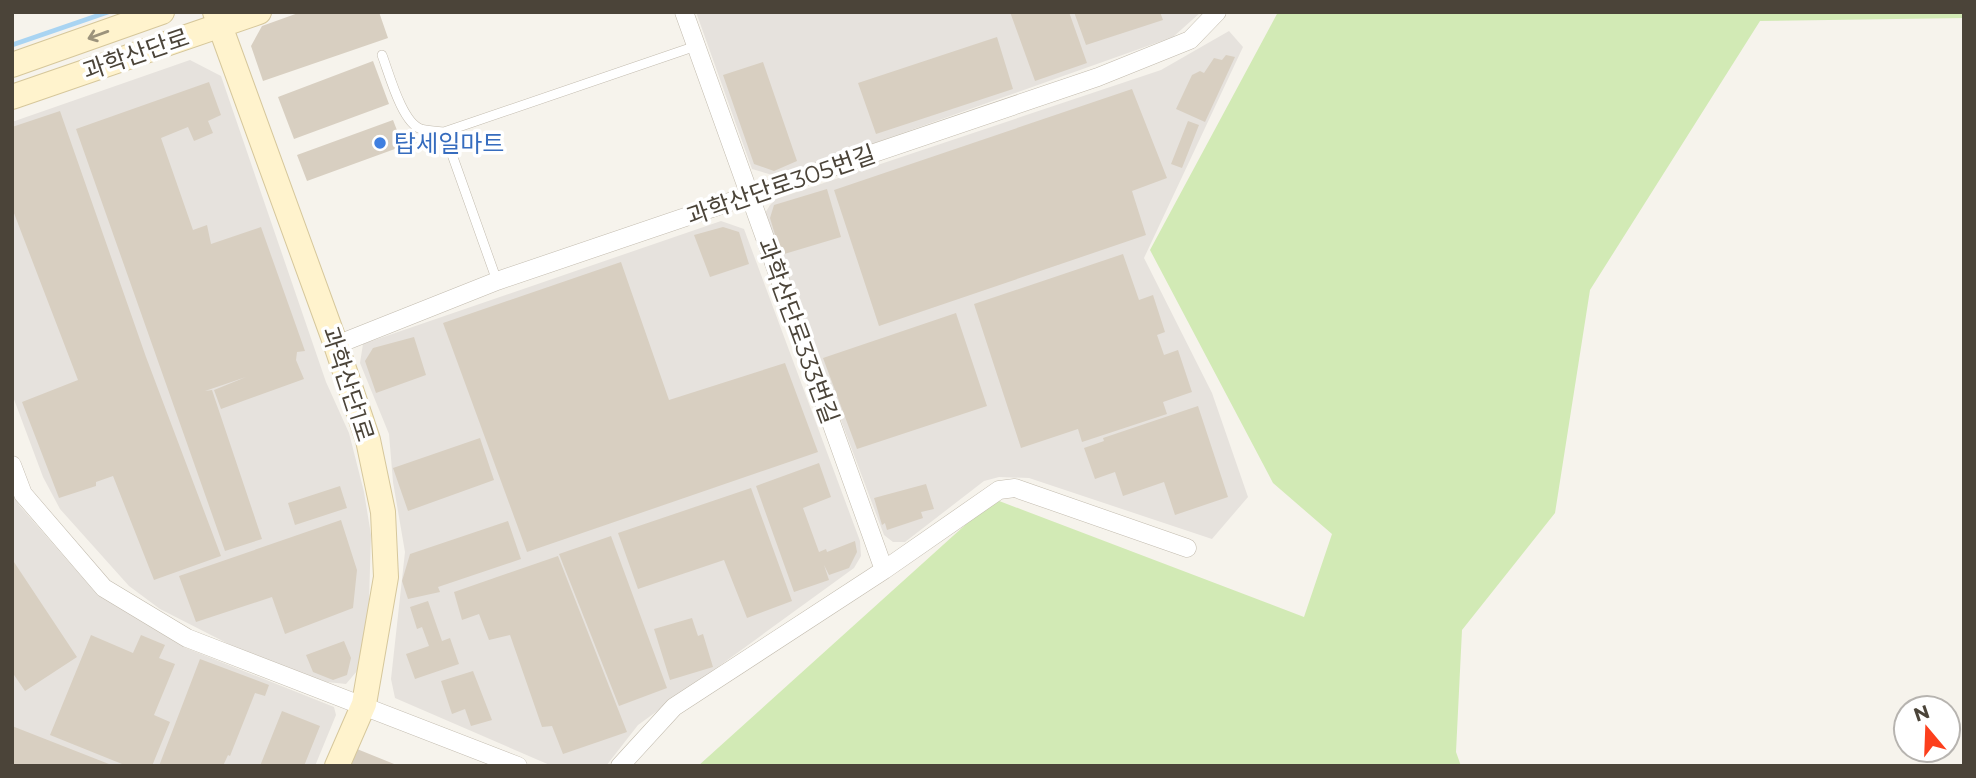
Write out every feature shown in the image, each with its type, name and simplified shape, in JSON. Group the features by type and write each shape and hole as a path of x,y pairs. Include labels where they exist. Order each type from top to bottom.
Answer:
{"main road":[{"name":"과학산단로","path":"12,65 162,12"},
{"name":"과학산단로","path":"12,97 218,19 259,12"},
{"name":"과학산단1로","path":"218,19 368,440 383,512 386,577 364,704 337,766"}],"street":[{"name":"과학산단로333번길","path":"684,12 884,570"},
{"name":"과학산단로305번길","path":"336,345 497,281 1098,77 1190,40 1217,12"},
{"path":"12,465 23,494 104,588 187,638 364,704 518,766"},
{"path":"620,766 674,707 884,570 999,490 1015,488 1187,548"}],"lane":[{"path":"382,55 404,112 414,125 422,130 444,132 696,46"},
{"path":"444,132 497,281"}],"shaded area":[{"path":"696,12 1201,12 1173,37 779,177 752,169"},
{"path":"1229,31 1243,47 1144,258 1212,393 1248,497 1212,539 1029,478 999,477 984,481 905,542 893,542 884,535 764,215 770,205 776,199 1161,70"},
{"path":"190,60 221,76 326,382 349,433 364,492 371,535 368,634 363,664 346,684 327,682 256,658 160,609 129,586 60,509 43,477 12,394 12,122"},
{"path":"721,221 744,229 860,541 861,556 854,568 638,725 606,766 552,766 395,698 391,679 405,552 393,482 389,434 360,363 363,344"},
{"path":"12,485 19,505 96,593 186,648 334,707 336,715 315,766 12,766"}],"green space":[{"path":"1278,12 1964,12 1964,18 1760,21 1590,290 1555,513 1462,630 1456,752 1461,766 698,766 994,499 1304,617 1332,534 1273,483 1150,250"}],"building":[{"path":"301,12 379,12 388,38 263,81 251,46 262,26"},
{"path":"1010,12 1069,12 1087,63 1035,81"},
{"path":"1074,12 1160,12 1163,20 1086,45"},
{"path":"997,37 1013,89 876,134 858,83"},
{"path":"1226,55 1235,57 1205,122 1176,109 1192,75 1200,71 1204,73 1214,58 1222,60"},
{"path":"373,61 389,104 294,139 278,97"},
{"path":"763,62 797,161 774,171 754,164 723,75"},
{"path":"209,82 221,115 208,121 213,133 194,141 188,127 161,138 193,230 207,225 211,244 261,227 305,351 297,352 296,360 304,379 221,409 214,390 246,377 205,391 212,390 262,539 225,551 76,129"},
{"path":"1132,89 1167,178 1132,191 1146,235 879,326 834,190"},
{"path":"60,111 146,357 221,556 154,580 113,476 96,482 96,486 59,498 22,402 78,380 12,208 12,127"},
{"path":"393,120 403,146 307,181 297,155"},
{"path":"1188,121 1199,125 1182,168 1171,164"},
{"path":"827,189 841,237 781,255 770,218 774,205"},
{"path":"723,227 739,232 749,264 710,277 694,235"},
{"path":"1123,254 1139,300 1153,295 1165,332 1157,335 1164,355 1178,350 1192,392 1163,402 1167,414 1082,442 1078,429 1021,448 974,304"},
{"path":"621,262 669,400 785,363 818,452 527,552 443,323"},
{"path":"956,313 987,406 857,449 823,358"},
{"path":"414,337 426,375 376,393 365,361 373,348"},
{"path":"1198,406 1228,497 1175,515 1164,482 1123,496 1115,472 1095,479 1084,448 1104,441 1103,438"},
{"path":"480,438 494,480 408,511 393,468"},
{"path":"819,463 831,497 803,508 819,552 826,549 827,552 855,541 857,552 849,568 829,575 824,565 829,580 794,592 756,486"},
{"path":"926,484 934,509 921,512 923,518 887,530 885,523 882,525 874,498"},
{"path":"340,486 347,508 295,525 288,503"},
{"path":"751,488 792,601 747,618 724,560 638,589 618,533"},
{"path":"341,520 357,570 353,608 285,634 272,597 196,622 179,576"},
{"path":"508,521 521,559 438,587 440,592 408,599 402,581 410,554"},
{"path":"611,536 667,688 619,706 559,554"},
{"path":"558,556 627,732 563,754 552,726 542,727 510,635 489,640 479,614 462,620 454,592"},
{"path":"12,559 77,657 25,691 12,672"},
{"path":"428,601 442,641 450,638 459,664 415,679 406,654 429,646 422,627 417,629 410,607"},
{"path":"692,618 698,636 703,634 713,667 670,680 654,629"},
{"path":"91,635 133,653 141,635 165,645 159,658 175,664 154,715 170,722 152,766 127,766 50,735"},
{"path":"344,641 351,658 347,675 333,680 313,672 306,655"},
{"path":"200,659 269,685 265,696 255,693 230,756 228,755 223,766 159,766"},
{"path":"473,671 492,720 471,726 465,709 452,714 441,681"},
{"path":"282,711 320,726 304,766 260,766"},
{"path":"12,726 114,766 12,766"},
{"path":"357,749 399,766 351,766"}],"waterway":[{"path":"12,45 108,12"}],"place":[{"name":"탑세일마트","path":"380,143"}]}
